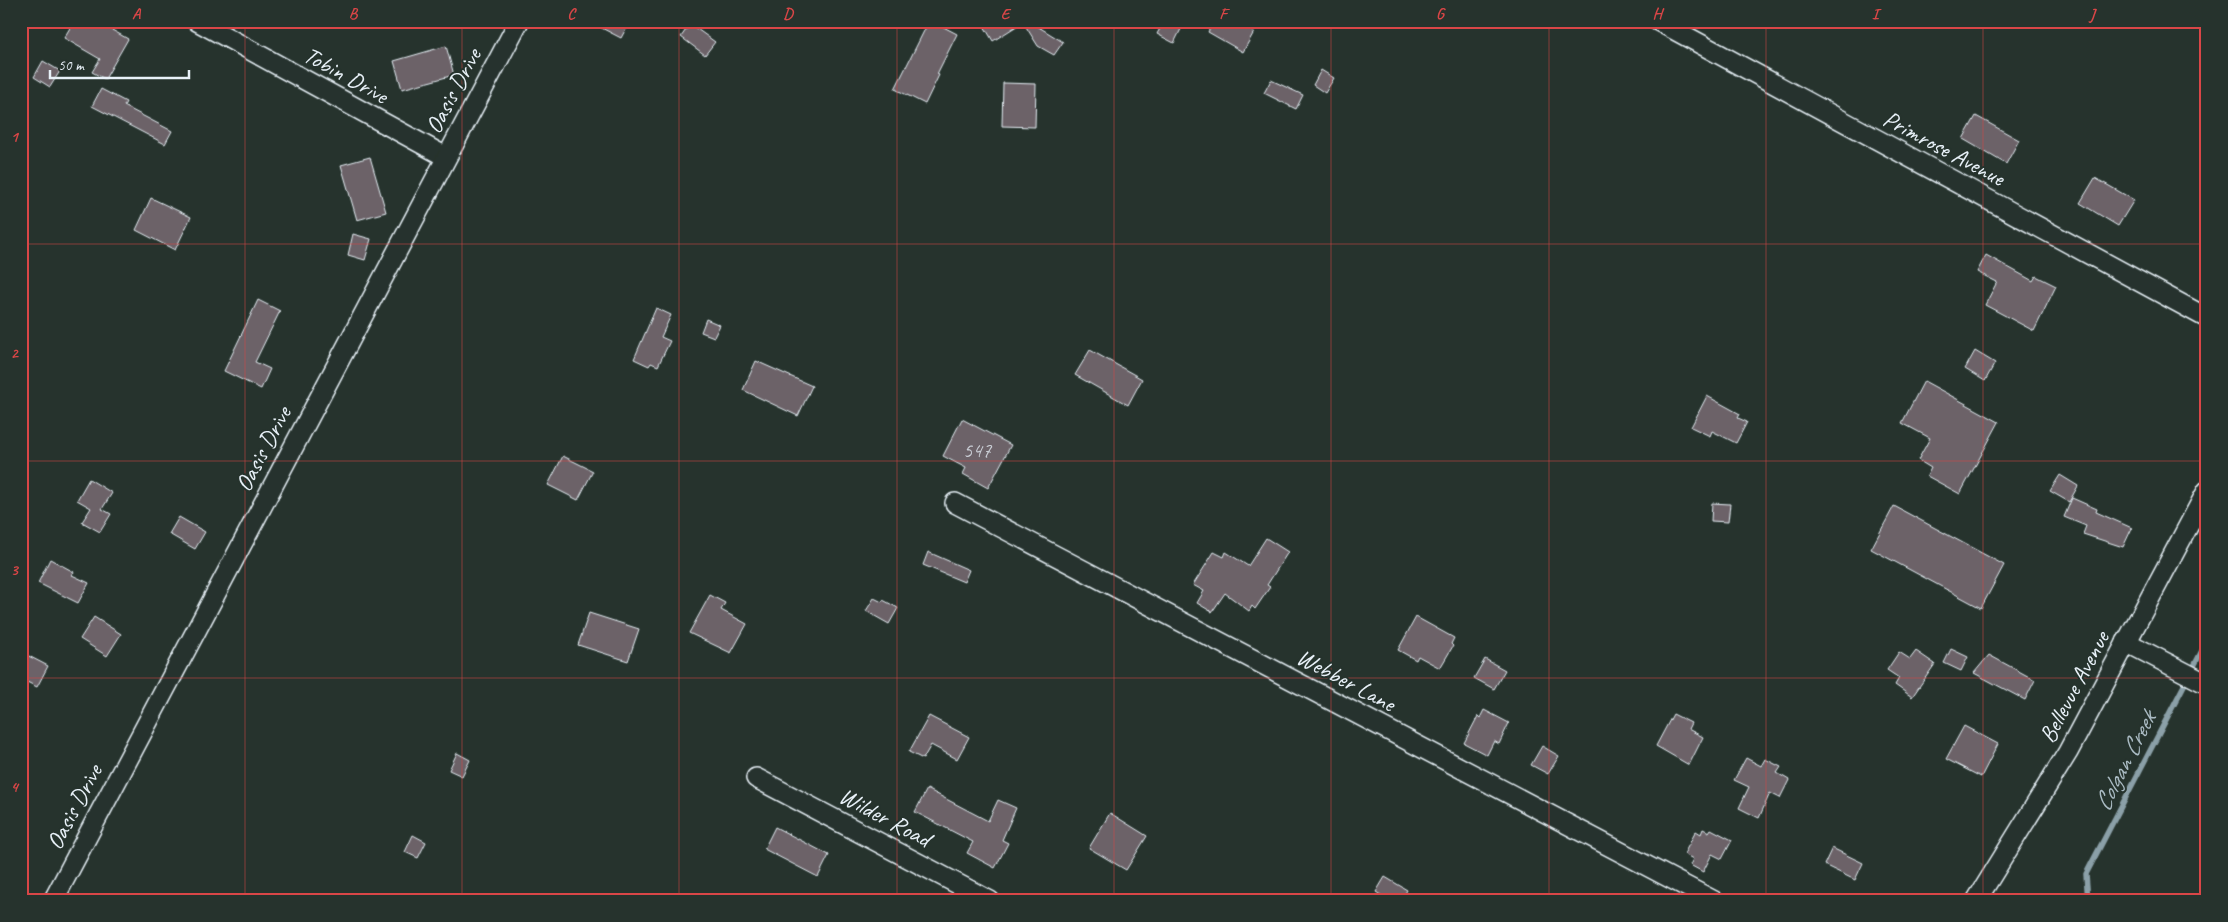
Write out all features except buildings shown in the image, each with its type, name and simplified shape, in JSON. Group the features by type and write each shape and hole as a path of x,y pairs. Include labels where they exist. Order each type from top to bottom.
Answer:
{"street":[{"name":"Tobin Drive","path":"197,21 446,157"},
{"name":"Oasis Drive","path":"53,901 446,157 520,21"},
{"name":"Primrose Avenue","path":"1658,21 2207,318"},
{"name":"Bellevue Avenue","path":"1976,901 2068,752 2207,491"},
{"name":"Webber Lane","path":"955,503 1714,901"},
{"path":"2126,642 2206,683"},
{"name":"Wilder Road","path":"756,778 990,901"}],"waterway":[{"name":"Colgan Creek","path":"2088,901 2086,874 2207,641"}]}
